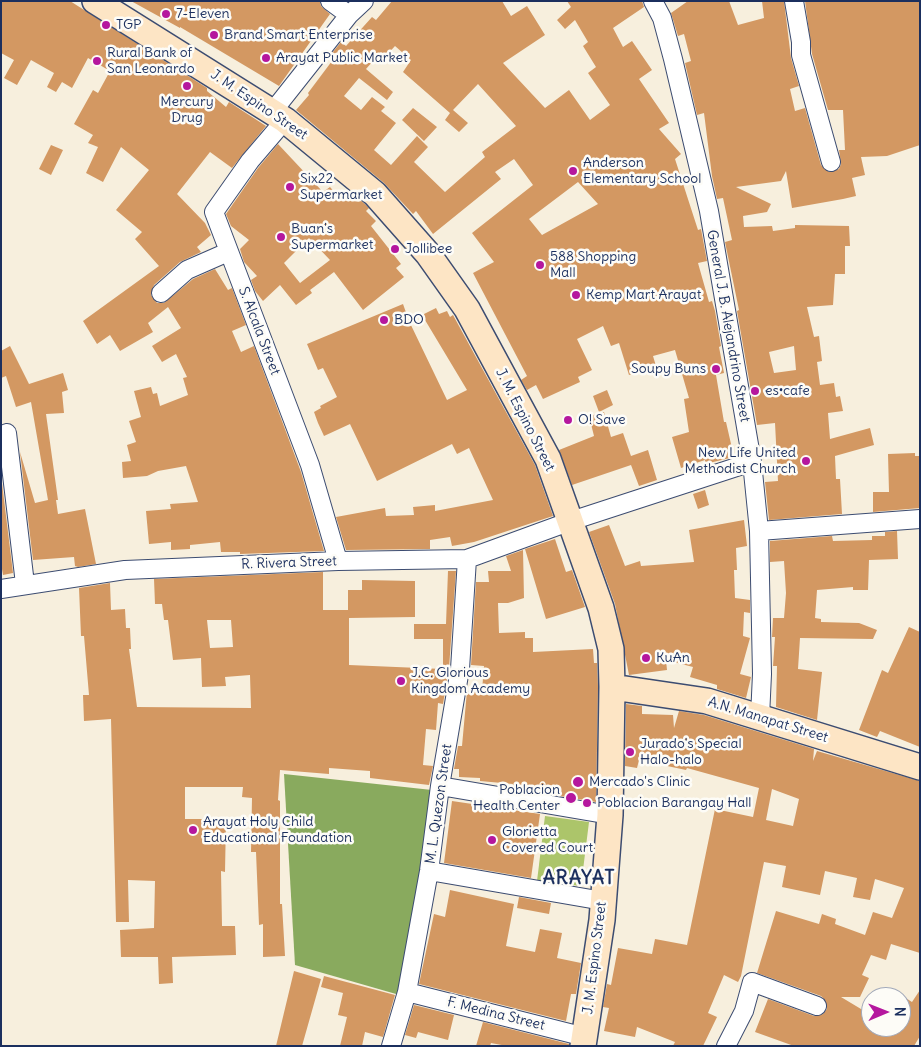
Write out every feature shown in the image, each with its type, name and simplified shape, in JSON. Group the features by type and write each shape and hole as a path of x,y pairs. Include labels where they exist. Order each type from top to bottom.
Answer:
{"main road":[{"name":"J. M. Espino Street","path":"96,1 279,116 375,194 403,223 467,308 548,459 601,608 611,649 610,815 591,1043"},
{"name":"A.N. Manapat Street","path":"612,687 708,701 920,767"}],"street":[{"path":"330,1 349,16"},
{"path":"279,116 349,16 364,1"},
{"name":"General J. B. Alejandrino Street","path":"653,1 662,18 673,59 708,211 752,462 759,531 762,674 760,717"},
{"path":"794,1 801,42 800,55 830,162"},
{"name":"S. Alcala Street","path":"279,116 214,212 310,465 338,561"},
{"path":"161,293 187,270 228,252"},
{"path":"7,433 25,584"},
{"name":"R. Rivera Street","path":"1,589 125,570 338,561 466,559 571,521 752,462"},
{"path":"759,531 920,519"},
{"name":"M. L. Quezon Street","path":"391,1046 406,992 429,872 440,786 460,669 466,559"},
{"path":"440,786 610,815"},
{"path":"429,872 602,901"},
{"path":"726,1046 744,1011 752,982 817,1006"},
{"name":"F. Medina Street","path":"406,992 591,1043"}],"green space":[{"path":"284,774 432,790 403,996 295,965"},
{"path":"545,816 589,822 581,886 537,881"}],"building":[{"path":"1,1 70,1 207,88 207,91 226,107 229,102 266,126 232,168 210,152 177,194 205,223 211,235 197,247 201,252 180,262 154,285 151,295 157,303 164,303 193,279 215,269 228,290 232,288 246,325 232,331 241,352 254,346 301,472 324,551 240,554 240,552 221,552 220,542 190,545 190,549 171,550 171,542 149,544 146,511 171,509 170,504 198,502 186,466 158,471 147,476 123,478 122,462 131,461 127,445 136,442 129,421 141,417 134,391 151,387 153,394 157,393 160,406 188,395 183,378 187,377 176,354 162,362 152,346 181,328 168,307 148,323 153,332 120,351 110,335 97,344 83,321 159,266 135,239 142,232 116,210 149,170 121,147 103,182 86,173 98,147 88,143 93,135 74,124 93,90 98,93 110,71 88,58 72,88 62,82 56,92 47,87 54,73 31,60 17,85 4,78 14,60 1,53"},
{"name":"Arayat Public Market","path":"131,1 320,1 321,6 330,14 279,86 180,27"},
{"path":"392,1 502,1 511,16 527,6 545,35 503,63 545,108 569,90 590,120 610,105 588,73 596,67 583,46 588,42 575,20 565,29 557,20 571,7 567,1 642,1 644,7 613,28 623,47 632,41 652,70 639,79 669,123 659,129 681,154 675,159 698,230 701,229 707,261 698,263 709,302 712,301 715,311 724,373 716,375 724,422 726,422 734,457 705,464 705,460 681,468 672,437 689,432 684,399 689,398 675,350 653,356 656,366 629,375 619,343 611,346 603,326 577,339 592,370 578,377 580,382 543,399 536,385 527,390 521,380 527,376 473,273 494,262 472,233 533,185 514,159 495,172 501,179 433,234 416,211 413,214 384,183 296,110 309,95 308,93 332,61 328,58 341,42 346,46 372,17 376,20","holes":["395,46 411,60 403,72 450,113 445,120 459,132 468,123 453,110 478,84 516,126 482,152 485,157 445,192 414,162 428,147 417,136 391,165 374,150 396,123 381,111 385,107 372,97 361,110 344,96 359,78 387,100 393,92 366,69 381,52 385,57","578,182 598,204 542,235 529,219"]},
{"path":"688,1 729,1 738,25 764,18 762,1 784,1 791,58 799,86 790,89 795,111 805,108 821,165 829,172 839,169 841,164 839,150 845,150 843,110 828,110 812,54 805,1 920,1 920,145 887,156 861,157 865,175 852,178 856,196 843,199 792,208 786,171 781,181 736,187 771,204 767,212 743,216 744,227 772,226 773,231 795,228 795,225 849,226 850,246 845,246 845,274 835,274 833,305 807,307 814,337 819,336 822,361 817,362 820,385 834,383 836,397 840,396 843,411 828,413 830,439 870,428 874,445 835,456 836,479 840,479 842,514 769,520 765,482 778,481 775,423 757,425 737,311 739,310 725,242 732,240 723,198 717,199 712,176 704,113 697,115 685,63 691,61 684,34 678,36 671,13","holes":["794,346 796,370 774,373 769,352"]},
{"path":"413,108 437,127 424,141 402,120"},
{"path":"278,144 323,192 330,187 337,195 342,190 348,196 350,193 358,202 360,200 369,208 366,211 376,221 371,226 401,264 396,268 404,277 363,310 334,272 310,290 312,293 296,305 280,285 263,301 255,291 251,280 257,276 244,262 240,249 249,240 231,226 226,214 258,168","holes":["309,238 330,260 300,283 284,263"]},
{"path":"51,145 63,150 51,175 39,169"},
{"path":"403,304 409,321 447,400 467,390 422,315 436,308 439,314 447,311 450,317 453,315 535,465 553,516 474,542 452,546 450,537 430,540 430,549 346,550 336,517 385,508 386,516 414,515 413,507 435,505 435,511 493,500 469,448 457,454 452,444 377,481 350,424 324,436 318,423 314,412 321,408 320,406 337,397 323,368 318,370 307,344"},
{"path":"10,346 29,384 63,373 68,390 62,392 64,413 46,414 58,500 56,500 58,514 85,509 96,564 78,567 75,566 74,557 33,560 20,452 35,503 48,500 31,402 16,407 6,376 1,378 1,351"},
{"path":"607,390 613,405 599,412 593,396"},
{"path":"604,412 611,437 623,433 631,456 648,450 657,480 639,486 631,465 572,485 559,450 594,436 589,416"},
{"path":"915,453 915,456 920,456 920,508 873,512 873,492 889,492 888,454"},
{"path":"1,475 13,573 3,575 1,563"},
{"path":"705,490 709,505 698,509 693,494"},
{"path":"744,520 747,546 736,548 737,570 734,570 735,598 750,600 750,613 744,612 743,636 750,638 740,674 751,677 746,698 717,689 717,685 690,677 693,667 666,660 667,670 629,675 615,604 589,532 609,525 625,566 640,561 641,566 694,562 689,530"},
{"path":"897,531 898,559 869,560 868,590 853,590 853,587 817,590 815,618 821,619 821,622 859,623 877,630 873,639 800,638 798,669 822,672 817,720 776,707 777,666 773,666 775,637 772,637 773,618 784,618 786,593 784,561 770,562 770,541 832,536 833,541 872,540 872,536 885,536 885,532"},
{"path":"555,539 566,572 572,570 585,607 546,619 525,549"},
{"path":"523,550 524,598 508,603 498,603 499,633 525,632 525,638 533,638 533,652 593,649 594,663 597,663 598,687 596,802 512,788 513,784 480,781 480,778 459,777 459,769 454,769 458,746 462,746 467,691 482,691 484,666 471,665 476,582 489,582 488,571 511,571 506,556"},
{"path":"448,571 456,571 449,668 443,704 438,703 436,730 426,729 423,765 433,766 429,785 370,778 370,771 329,768 329,774 280,770 278,800 280,801 280,904 282,904 285,956 263,957 263,924 259,925 256,852 251,852 252,798 242,797 243,787 185,787 185,819 226,819 225,872 221,871 222,926 235,926 236,955 172,957 173,983 159,984 158,957 121,957 120,930 154,928 155,881 128,880 129,922 116,922 111,719 84,721 83,695 89,695 84,636 81,636 79,588 110,583 111,610 125,609 126,628 130,628 131,649 129,649 137,707 251,708 250,675 225,677 226,686 202,687 201,658 173,660 168,620 164,620 162,604 155,604 154,579 323,572 323,610 348,610 348,590 362,590 362,580 415,581 415,617 349,618 349,665 443,669 443,639 414,639 414,624 446,624","holes":["207,620 231,620 233,647 210,648"]},
{"path":"909,627 920,632 920,747 880,731 877,737 859,730 882,670 888,673"},
{"path":"626,704 642,706 642,714 673,715 674,728 679,711 704,715 814,749 813,761 817,751 920,781 920,953 891,944 886,960 871,955 862,975 869,978 865,987 861,987 860,997 841,997 861,1009 861,1037 911,1037 911,1001 920,990 920,1036 914,1046 794,1046 755,1032 768,999 814,1016 823,1014 827,1009 825,1000 821,996 757,973 776,911 819,924 822,914 836,919 835,924 865,935 873,912 892,918 904,888 875,879 870,900 853,897 857,878 825,871 820,895 782,887 786,866 764,862 741,976 738,982 724,975 708,1013 717,1017 703,1046 673,1046 675,1042 637,1027 635,1037 604,1031 609,1008 603,1007 607,984 611,985 618,948 652,954 655,939 687,945 715,809 753,817 759,788 687,768 686,770 639,760 637,768 625,766","holes":["772,789 799,799 793,826 766,820"]},
{"name":"Glorietta Covered Court","path":"452,801 540,814 531,878 444,863"},
{"path":"450,890 514,904 506,946 535,952 540,929 562,933 557,958 581,963 576,994 571,994 566,1021 419,984 434,914 445,917"},
{"path":"519,897 551,903 549,914 517,908"},
{"path":"294,971 321,979 302,1046 276,1046"},
{"path":"324,976 395,995 383,1037 365,1032 362,1046 340,1046 347,1017 338,1015 343,993 321,987"},
{"path":"414,1005 454,1015 448,1040 418,1032 416,1038 405,1035"},
{"path":"483,1022 569,1044 569,1046 507,1046 491,1043 490,1046 476,1046"}],"place":[{"name":"7-Eleven","path":"166,14"},
{"name":"TGP","path":"106,25"},
{"name":"Brand Smart Enterprise","path":"214,35"},
{"name":"Arayat Public Market","path":"266,58"},
{"name":"Rural Bank of San Leonardo","path":"97,61"},
{"name":"Mercury Drug","path":"187,86"},
{"name":"Anderson Elementary School","path":"573,171"},
{"name":"Six22 Supermarket","path":"290,187"},
{"name":"Buan's Supermarket","path":"281,237"},
{"name":"Jollibee","path":"395,249"},
{"name":"588 Shopping Mall","path":"540,265"},
{"name":"Kemp Mart Arayat","path":"576,295"},
{"name":"BDO","path":"384,320"},
{"name":"Soupy Buns","path":"716,369"},
{"name":"es•cafe","path":"755,391"},
{"name":"O! Save","path":"568,420"},
{"name":"New Life United Methodist Church","path":"806,461"},
{"name":"KuAn","path":"646,658"},
{"name":"J.C. Glorious Kingdom Academy","path":"401,681"},
{"name":"Jurado's Special Halo-halo","path":"630,752"},
{"name":"Mercado's Clinic","path":"578,782"},
{"name":"Poblacion Health Center","path":"571,798"},
{"name":"Poblacion Barangay Hall","path":"587,803"},
{"name":"Arayat Holy Child Educational Foundation","path":"193,830"},
{"name":"Glorietta Covered Court","path":"492,840"}],"district":[{"name":"ARAYAT","path":"579,879"}]}
